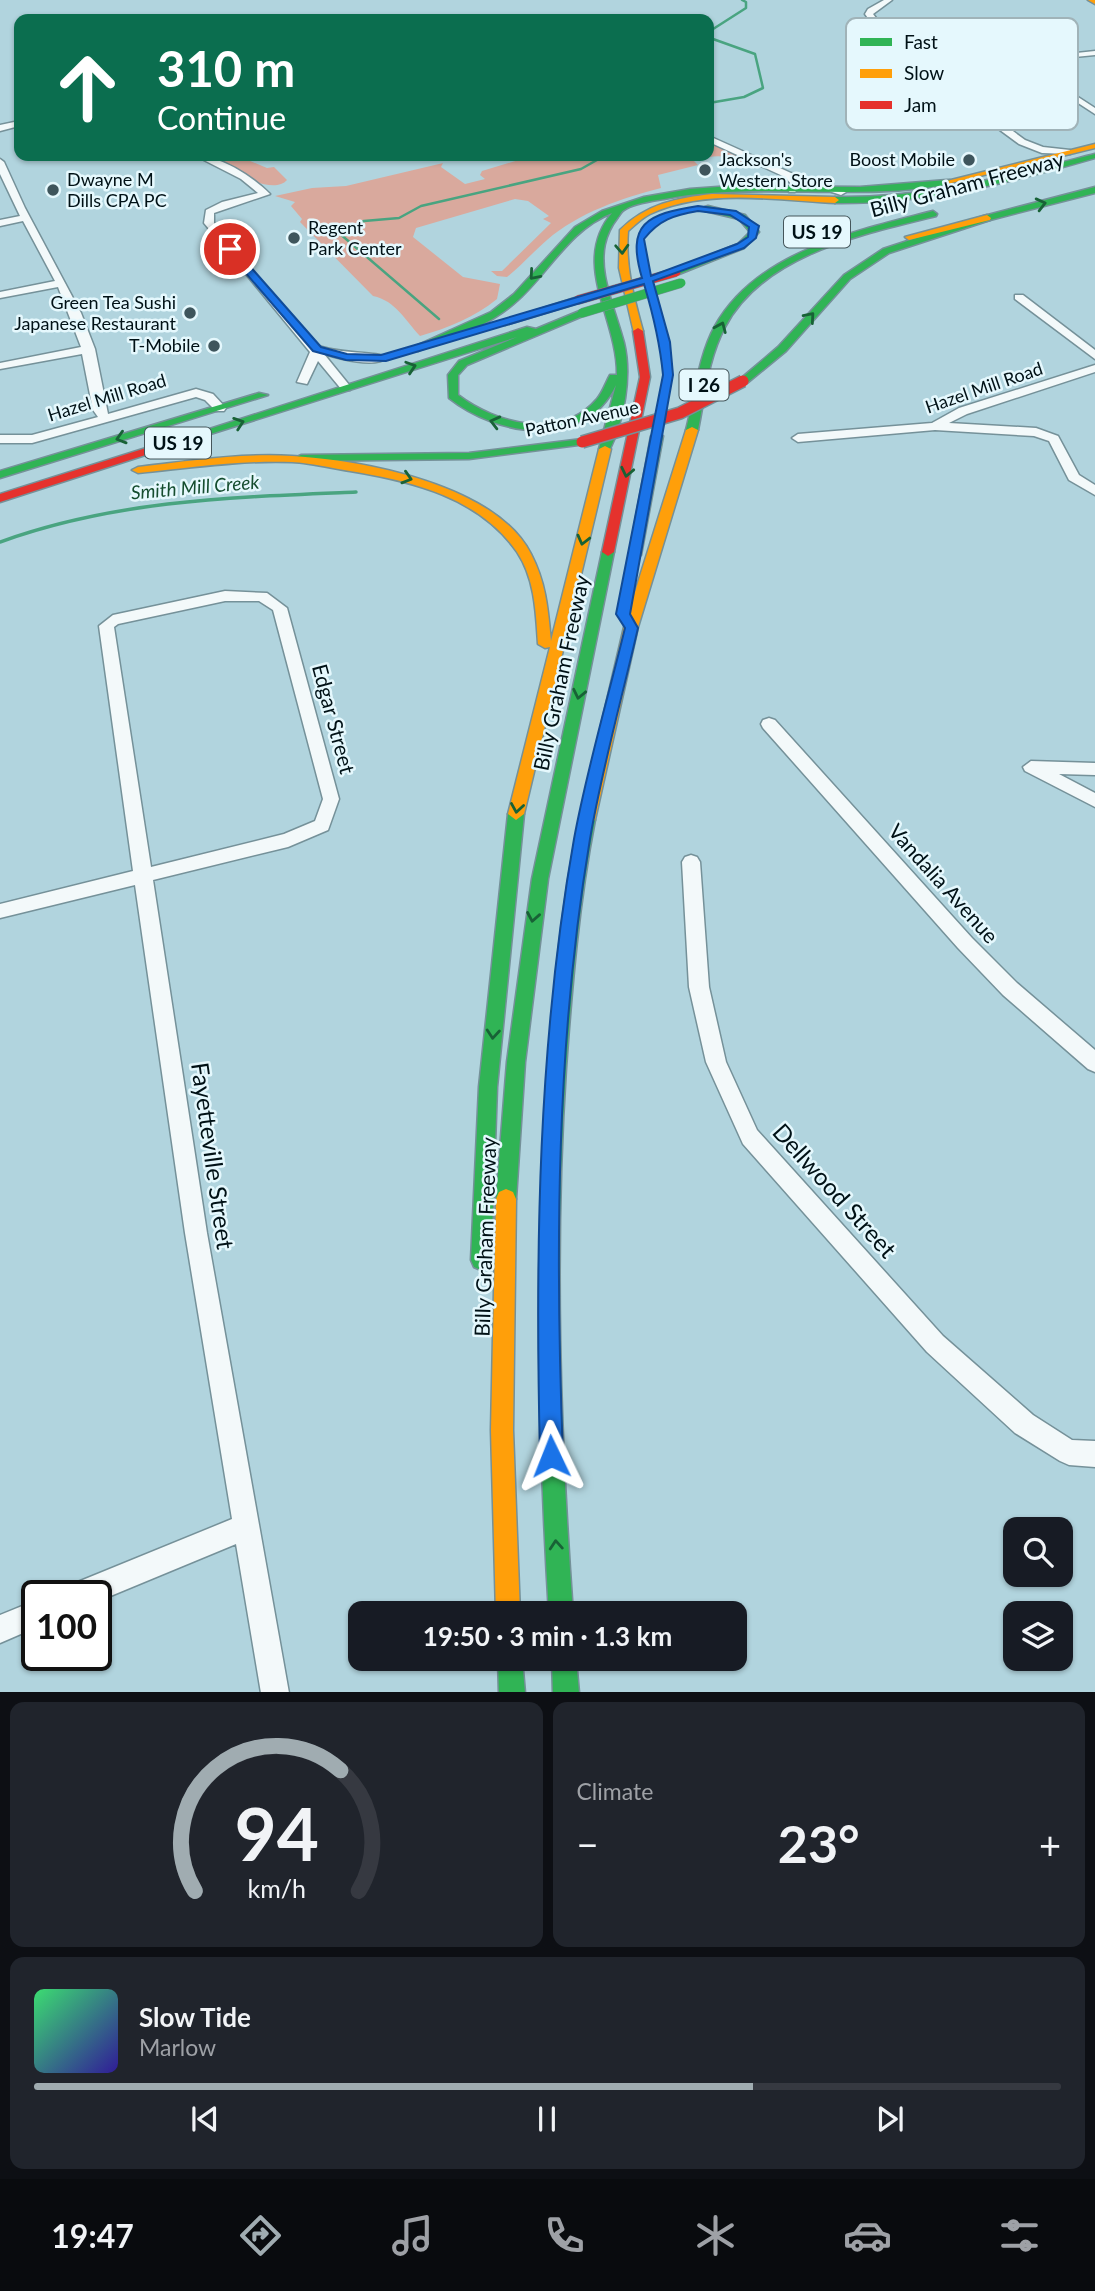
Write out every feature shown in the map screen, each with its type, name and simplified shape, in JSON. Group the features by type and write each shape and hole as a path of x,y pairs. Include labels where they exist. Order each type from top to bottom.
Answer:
{"main road":[{"name":"Patton Avenue","path":"414,349 496,312 516,297 575,230 626,206 670,192 790,183 841,192 900,189 939,183 1095,146"},
{"name":"Billy Graham Freeway","path":"508,1601 502,1395 503,1238 530,934 645,377 645,348 622,258 621,237 629,224 644,214 692,200 883,202 958,193 1095,156"},
{"name":"Billy Graham Freeway","path":"560,1601 553,1508 547,1300 552,1129 567,947 583,838 631,628 719,328 737,298 751,286 796,259 879,228 1095,173"},
{"name":"Patton Avenue","path":"5,497 102,476 173,465 292,459 470,456 582,442 680,413 743,381 782,349 847,277 869,261 897,247 987,218 1095,190"},
{"name":"US 19","path":"810,234 958,193"},
{"path":"480,1278 488,1087 517,806 620,389 622,363 597,261 598,238 605,223 626,206"},
{"path":"657,311 640,251 642,233 652,222 685,210 722,210 743,216 754,226 752,238 741,246 679,277"},
{"path":"842,258 987,218"},
{"name":"US 19","path":"759,260 879,228"},
{"name":"Patton Avenue","path":"5,497 346,388 770,245"},
{"name":"Patton Avenue","path":"679,277 733,268"},
{"name":"Patton Avenue","path":"0,475 382,358 580,307"},
{"path":"580,307 463,362 450,380 450,388 457,403 486,421 514,426 542,426 570,421 591,412 607,398 618,354"},
{"path":"709,368 718,361 734,335"},
{"path":"631,628 623,614 663,401"},
{"path":"292,459 399,475 456,497 507,527 536,576 544,599 545,653 537,689 542,704"},
{"path":"487,1351 502,1395"},
{"path":"511,1671 512,1692"},
{"path":"565,1671 566,1692"}],"street":[{"path":"872,18 870,10 889,0"},
{"path":"1078,102 1095,113"},
{"path":"1006,130 1022,142 1042,150 1068,152"},
{"path":"714,142 790,183"},
{"path":"1022,142 1031,160"},
{"path":"210,161 244,177 265,194 225,204 209,212 209,223 317,349 346,388"},
{"path":"0,162 3,177 24,218 62,283 89,349 99,410 104,418"},
{"path":"0,223 24,218"},
{"path":"0,295 62,283"},
{"path":"1019,297 1095,356"},
{"path":"0,366 89,349"},
{"path":"317,349 346,357 382,358"},
{"path":"291,386 317,349"},
{"name":"Hazel Mill Road","path":"798,438 935,426 963,411 1095,368"},
{"name":"Hazel Mill Road","path":"0,439 32,439 196,393 209,397 220,408"},
{"path":"935,426 1035,432 1054,439 1074,477 1095,491"},
{"name":"Fayetteville Street","path":"275,1692 196,1233 107,626 113,620 225,596 262,596 280,608"},
{"name":"Edgar Street","path":"0,911 288,840 322,825 331,799 280,608"},
{"name":"Vandalia Avenue","path":"769,724 965,943 1010,989 1095,1063"},
{"path":"1095,769 1031,767 1095,801"},
{"name":"Dellwood Street","path":"691,862 699,987 716,1062 750,1137 935,1344 1024,1424 1069,1452 1095,1454"},
{"path":"112,1582 247,1526"},
{"path":"0,1629 21,1620"}],"shaded area":[{"path":"714,144 759,166 749,167 736,160 716,156"},
{"path":"212,161 250,161 267,168 274,167 287,180 280,185 270,185"},
{"path":"515,161 694,161 698,165 658,175 661,188 616,202 572,222 547,240 507,277 497,276 491,271 502,271 551,223 543,219 549,216 528,201 515,199 416,228 413,237 463,277 500,284 497,299 480,311 451,326 420,336 394,307 373,296 300,222 302,219 291,206 295,202 275,196 312,188 346,186 443,163 441,167 465,184 485,179 480,175 482,171"}],"waterway":[{"name":"Smith Mill Creek","path":"714,28 746,8 746,2 742,0"},
{"name":"Smith Mill Creek","path":"714,39 755,54 763,88 744,97 714,102"},
{"name":"Smith Mill Creek","path":"439,319 339,233 364,221 399,218 421,206 581,169 595,161"},
{"name":"Smith Mill Creek","path":"0,542 87,517 131,509 220,499 356,492"}],"traffic: fast":[{"path":"835,200 868,201 934,195 999,182 1095,156"},
{"path":"414,349 494,314 517,296 579,229 605,213 647,199 690,191 732,188 860,190 947,182"},
{"path":"743,381 782,349 847,277 886,251 987,218 1095,190"},
{"path":"676,272 741,246 755,232 742,217 708,209"},
{"path":"605,449 619,396 622,364 602,284 599,245 605,228 618,212"},
{"path":"692,430 715,337 737,302 759,281 814,250 875,229 933,214"},
{"path":"582,313 681,283"},
{"path":"505,322 578,300"},
{"path":"582,313 463,363 453,375 453,396 471,410 493,420 517,426 542,427 566,424 587,414 604,399 614,377"},
{"path":"200,434 531,329"},
{"path":"0,475 263,395"},
{"path":"635,555 657,436"},
{"path":"301,458 469,456 582,442"},
{"path":"506,1199 516,1062 540,879 608,552"},
{"path":"481,1260 488,1087 516,814"},
{"path":"560,1601 550,1399 551,1184 566,958 587,820"},
{"path":"511,1671 512,1692"},
{"path":"565,1671 566,1692"}],"traffic: slow":[{"path":"1091,0 1095,2"},
{"path":"947,182 1095,146"},
{"path":"638,331 626,281 623,243 624,230 642,215 665,205 712,197 764,196 835,200"},
{"path":"909,237 987,218"},
{"path":"587,820 631,627 692,430"},
{"path":"516,814 605,449"},
{"path":"138,470 226,461 292,459"},
{"path":"292,459 382,473 425,484 465,500 498,522 524,552 540,592 545,644"},
{"path":"506,1199 502,1430 508,1601"}],"traffic: jam":[{"path":"578,300 676,272"},
{"path":"608,552 645,377 638,331"},
{"path":"582,442 680,413 743,381"},
{"path":"0,498 200,434"}],"place":[{"name":"Boost Mobile","path":"969,160"},
{"name":"Jackson's Western Store","path":"705,170"},
{"name":"Dwayne M Dills CPA PC","path":"53,190"},
{"name":"Regent Park Center","path":"294,238"},
{"name":"Green Tea Sushi Japanese Restaurant","path":"190,313"},
{"name":"T-Mobile","path":"214,346"}],"route":[{"path":"230,249 317,349 346,357 382,358 578,300 603,293 627,286 651,279 676,272 741,246 752,238 754,226 743,216 722,210 698,208 675,212 652,222 639,238 641,258 649,285 657,311 665,342 668,375 623,614 631,628 583,838 567,947 552,1129 547,1300 551,1456"}]}
